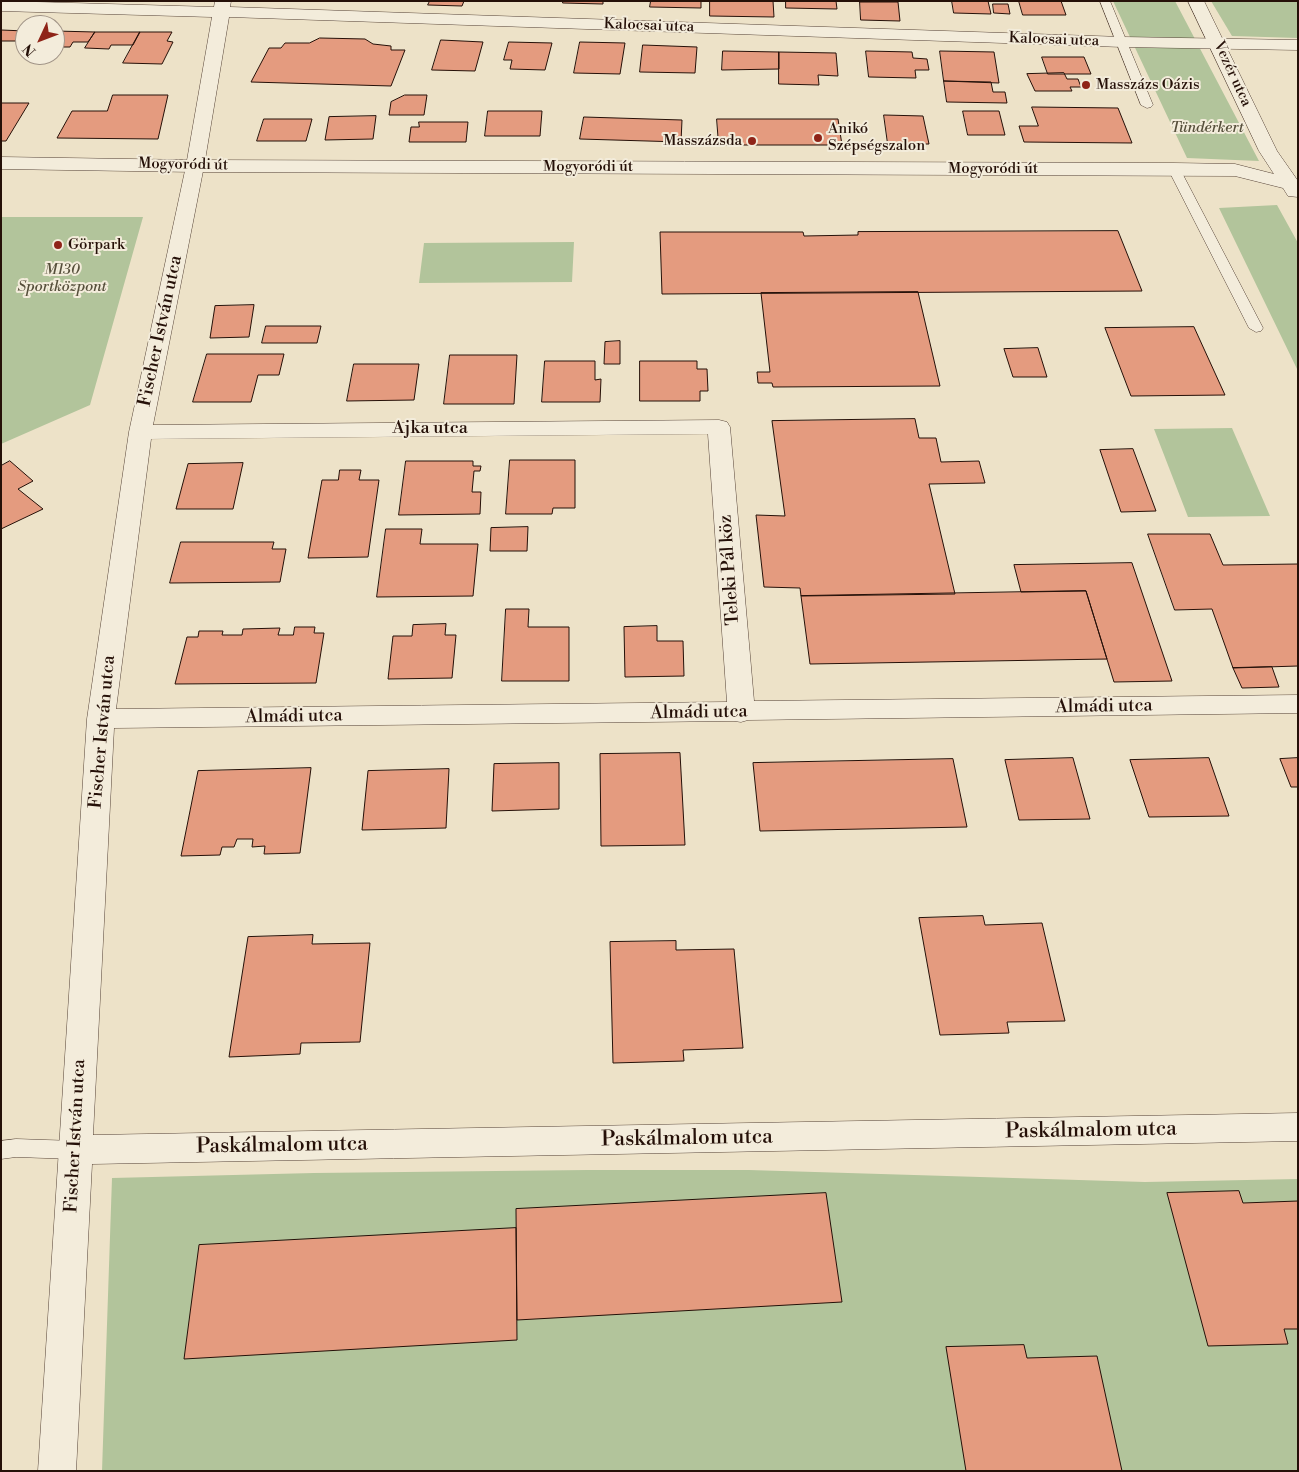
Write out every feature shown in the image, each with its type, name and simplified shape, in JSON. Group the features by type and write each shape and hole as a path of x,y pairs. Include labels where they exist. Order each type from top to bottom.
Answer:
{"street":[{"name":"Vezér utca","path":"1196,1 1218,43 1268,151 1296,189"},
{"name":"Kalocsai utca","path":"1,6 222,7 1122,42 1298,44"},
{"name":"Fischer István utca","path":"57,1471 101,719 140,432 195,166 222,7"},
{"name":"Mogyoródi út","path":"1,163 195,166 1174,169 1228,186 1296,189"},
{"name":"Ajka utca","path":"140,432 719,427"},
{"name":"Teleki Pál köz","path":"719,427 742,712"},
{"name":"Almádi utca","path":"101,719 1298,704"},
{"name":"Paskálmalom utca","path":"75,1150 1298,1127"}],"lane":[{"path":"1105,1 1147,105"},
{"path":"1174,169 1256,328"},
{"path":"1,1150 16,1148 75,1150"}],"green space":[{"name":"Tündérkert","path":"1113,1 1175,1 1259,161 1187,158"},
{"path":"1211,1 1298,1 1298,38 1232,36"},
{"path":"1277,205 1298,243 1298,371 1219,208"},
{"name":"M130 Sportközpont","path":"1,217 143,217 90,405 1,444"},
{"path":"574,242 572,282 419,283 424,243"},
{"path":"1232,428 1270,516 1188,517 1154,429"},
{"path":"749,1170 1145,1182 1298,1179 1298,1471 102,1471 112,1178 314,1173"}],"building":[{"path":"430,1 464,1 462,6 428,5"},
{"path":"563,1 603,1 603,4 563,3"},
{"path":"651,1 701,1 701,8 650,7"},
{"path":"710,1 773,1 774,17 710,16"},
{"path":"786,1 836,1 837,9 786,8"},
{"path":"952,1 988,1 991,14 954,13"},
{"path":"1019,1 1061,1 1066,15 1023,15"},
{"path":"860,2 898,2 900,21 861,20"},
{"path":"993,4 1008,4 1010,14 994,13"},
{"path":"1,30 15,31 15,41 1,41"},
{"path":"65,31 95,32 88,42 73,42 70,47 65,47"},
{"path":"95,32 140,32 133,45 111,45 109,49 85,48"},
{"path":"140,32 172,32 167,41 173,42 162,64 123,63"},
{"path":"320,38 365,39 373,44 391,46 391,50 405,50 391,86 251,82 269,48 281,48 285,43 309,43"},
{"path":"441,40 483,42 475,71 432,70"},
{"path":"509,42 552,43 545,70 510,69 512,60 504,60"},
{"path":"580,42 625,43 620,74 574,73"},
{"path":"643,45 697,47 695,73 640,72"},
{"path":"723,51 779,52 779,69 722,70"},
{"path":"866,51 912,52 913,58 927,59 929,70 915,70 916,78 869,77"},
{"path":"940,51 994,52 999,83 944,81"},
{"path":"779,52 836,53 838,76 818,75 819,85 779,84"},
{"path":"1042,57 1084,57 1091,74 1048,74"},
{"path":"1064,73 1067,79 1078,79 1081,87 1070,87 1072,91 1035,91 1027,74"},
{"path":"944,81 991,82 993,92 1005,92 1007,103 947,102"},
{"path":"113,95 168,95 158,139 57,138 72,111 107,111"},
{"path":"405,95 427,95 424,115 389,115 391,102"},
{"path":"1,103 29,103 6,141 1,141"},
{"path":"1032,107 1118,108 1132,143 1024,142 1019,126 1038,126"},
{"path":"488,111 542,111 540,136 485,136"},
{"path":"963,111 999,111 1005,135 968,135"},
{"path":"884,115 923,116 929,144 888,144"},
{"path":"376,116 373,139 325,140 329,117"},
{"path":"584,117 682,120 681,142 580,139"},
{"path":"264,119 312,119 306,141 257,141"},
{"path":"717,119 838,119 842,145 719,145"},
{"path":"419,122 468,122 466,142 409,142 411,127 419,127"},
{"path":"1118,231 1142,291 662,294 660,232 803,232 804,236 858,235 858,232"},
{"path":"918,292 940,386 773,387 772,383 758,383 757,372 770,372 761,293"},
{"path":"254,305 249,337 210,338 215,306"},
{"path":"266,326 321,326 317,343 262,343"},
{"path":"1194,327 1225,395 1131,396 1105,328"},
{"path":"620,341 620,364 604,364 605,342"},
{"path":"1038,348 1047,377 1013,377 1004,349"},
{"path":"207,354 284,354 279,375 258,375 251,402 193,402"},
{"path":"450,355 517,355 514,404 444,404"},
{"path":"545,361 595,361 595,380 601,379 600,402 542,402"},
{"path":"640,361 697,361 697,369 707,369 708,391 700,391 700,401 640,401"},
{"path":"354,364 419,364 414,400 347,401"},
{"path":"915,419 919,438 936,438 941,462 979,461 985,483 929,484 955,594 801,596 800,588 764,587 756,515 785,516 772,421"},
{"path":"1133,449 1156,511 1121,512 1100,450"},
{"path":"510,460 575,460 575,508 553,508 552,514 506,514"},
{"path":"10,461 33,481 18,489 43,509 1,529 1,466"},
{"path":"406,461 473,461 473,466 481,466 480,471 474,471 472,492 481,492 480,514 399,515"},
{"path":"243,463 233,509 176,509 188,464"},
{"path":"340,470 361,470 359,480 379,480 368,557 308,558 322,480 338,480"},
{"path":"528,527 527,551 490,551 491,528"},
{"path":"386,529 422,529 420,544 478,544 473,596 377,597"},
{"path":"1148,534 1210,534 1223,565 1298,564 1298,666 1233,668 1212,609 1175,610"},
{"path":"181,542 274,542 272,549 286,549 280,582 170,583"},
{"path":"1132,563 1172,681 1114,682 1086,591 1021,592 1014,565"},
{"path":"1086,591 1107,659 810,664 801,596"},
{"path":"506,609 529,609 528,627 569,627 569,681 502,681"},
{"path":"446,624 445,635 456,635 452,678 388,679 393,636 412,636 413,625"},
{"path":"657,626 657,641 683,641 684,676 625,677 624,627"},
{"path":"295,627 315,627 314,633 324,633 316,683 175,684 187,637 198,637 199,631 223,631 222,635 242,635 243,629 280,628 278,635 293,635"},
{"path":"1272,667 1279,687 1242,688 1233,668"},
{"path":"680,753 685,845 601,846 600,754"},
{"path":"1073,758 1090,819 1019,820 1005,760"},
{"path":"1209,758 1229,816 1149,817 1130,760"},
{"path":"1298,758 1298,787 1291,787 1280,759"},
{"path":"953,759 967,827 760,831 753,763"},
{"path":"559,763 559,809 492,811 494,764"},
{"path":"311,768 300,853 264,854 265,846 252,847 253,839 237,839 234,847 222,847 220,855 181,856 198,771"},
{"path":"449,769 446,828 362,830 368,771"},
{"path":"983,916 985,925 1042,923 1065,1021 1007,1022 1009,1033 940,1035 919,918"},
{"path":"313,935 312,944 370,943 360,1042 301,1043 300,1054 229,1057 248,937"},
{"path":"676,941 676,950 734,949 743,1048 683,1050 684,1061 613,1063 610,942"},
{"path":"1239,1191 1243,1203 1298,1201 1298,1329 1284,1329 1288,1344 1208,1346 1167,1193"},
{"path":"826,1193 842,1302 517,1320 516,1209"},
{"path":"516,1228 517,1340 184,1359 199,1245"},
{"path":"1024,1345 1027,1358 1097,1356 1122,1471 966,1471 946,1347"}],"place":[{"name":"Masszázs Oázis","path":"1086,85"},
{"name":"Anikó Szépségszalon","path":"818,138"},
{"name":"Masszázsda","path":"752,141"},
{"name":"Görpark","path":"58,245"}]}
